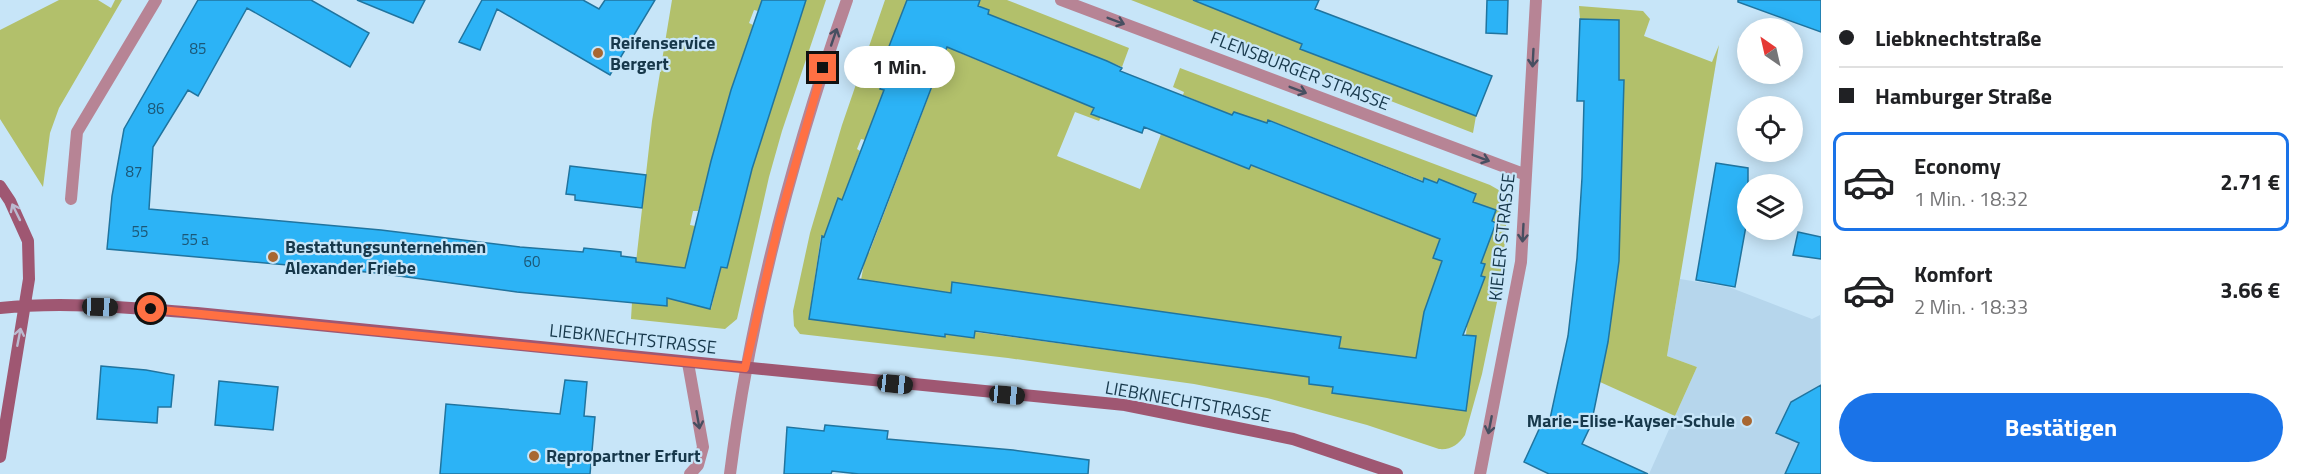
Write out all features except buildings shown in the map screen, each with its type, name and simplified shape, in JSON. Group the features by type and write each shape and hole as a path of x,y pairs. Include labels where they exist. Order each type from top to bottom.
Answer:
{"street":[{"path":"70,199 77,132 156,0"},
{"path":"730,474 745,368 780,218 815,90 847,0"},
{"name":"FLENSBURGER STRASSE","path":"1061,0 1526,175"},
{"name":"KIELER STRASSE","path":"1480,474 1521,262 1536,0"},
{"path":"0,186 15,211 28,241 30,279 0,457"},
{"name":"LIEBKNECHTSTRASSE","path":"0,308 26,305 197,313 1125,405 1293,439 1397,474"},
{"path":"688,363 703,447 698,465 690,474"}],"shaded area":[{"name":"Marie-Elise-Kayser-Schule","path":"1680,279 1729,287 1812,319 1820,315 1821,474 1649,474 1697,367 1667,356"}],"green space":[{"path":"59,0 98,0 111,8 115,0 122,0 59,108 50,133 43,187 0,119 0,30"},
{"path":"672,0 762,0 758,11 754,10 749,23 753,25 731,90 698,211 693,211 690,225 695,226 685,268 636,262 652,121"},
{"path":"806,0 826,0 769,177 737,319 725,329 631,319 632,302 667,306 667,298 711,309 721,267 727,268 752,169"},
{"path":"885,0 907,0 888,49 896,52 880,88 884,90 865,140 861,139 857,149 860,151 842,200 838,198 834,209 838,211 825,237 821,236 809,318 944,337 945,334 974,338 975,332 1309,377 1309,384 1333,387 1333,393 1465,411 1476,336 1466,335 1467,325 1484,277 1481,276 1485,265 1481,263 1496,223 1492,221 1496,210 1473,202 1476,193 1439,179 1437,183 1425,178 1423,181 1269,120 1265,127 1234,112 1232,115 1183,95 1184,92 1173,87 1180,68 1490,185 1504,193 1508,200 1502,278 1482,374 1462,439 1451,448 1439,449 1367,425 1267,398 1194,384 1008,358 800,334 794,326 793,311 810,233 842,125"},
{"path":"972,0 1007,0 1129,48 1122,67 988,14 989,10 978,6 979,3"},
{"path":"1131,0 1193,0 1302,44 1300,49 1476,116 1473,133"},
{"path":"1579,6 1643,11 1650,19 1644,36 1712,62 1719,45 1667,356 1697,367 1675,416 1600,382 1619,261 1624,80 1619,80 1619,20 1580,19"},
{"path":"943,38 960,53 1104,111 1099,121 1075,112 1057,156 1140,189 1161,134 1249,169 1251,165 1418,231 1444,230 1442,261 1424,312 1421,330 1429,360 1339,348 952,283 951,293 861,280 866,252 869,253 939,69"}],"place":[{"name":"Reifenservice Bergert","path":"598,53"},
{"name":"Bestattungsunternehmen Alexander Friebe","path":"273,257"},
{"name":"Marie-Elise-Kayser-Schule","path":"1747,421"},
{"name":"Repropartner Erfurt","path":"534,456"}],"route":[{"path":"151,309 745,368 780,218 823,68"}]}
